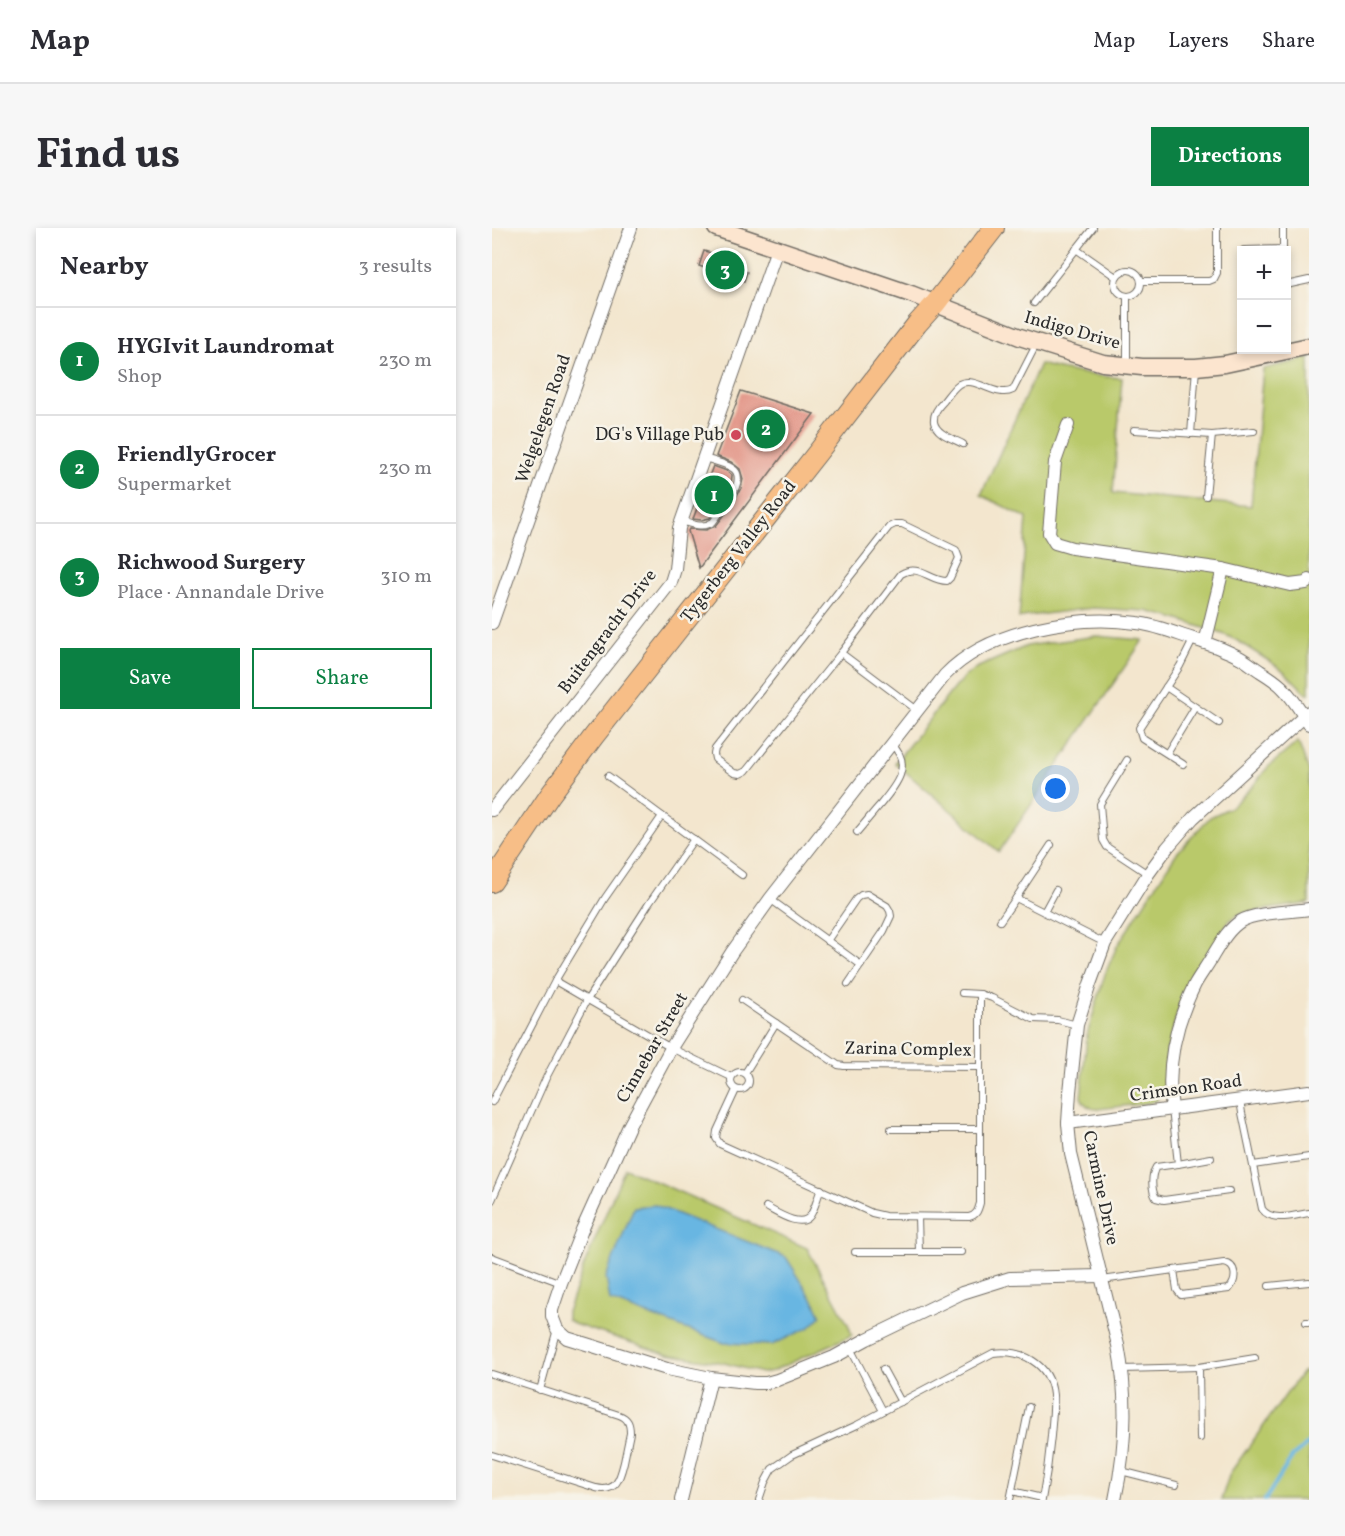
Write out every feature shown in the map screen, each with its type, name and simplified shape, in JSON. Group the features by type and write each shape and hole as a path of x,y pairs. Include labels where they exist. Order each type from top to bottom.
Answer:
{"main road":[{"name":"Tygerberg Valley Road","path":"492,882 550,795 594,736 994,228"}],"street":[{"name":"Welgelegen Road","path":"492,623 631,228"},
{"name":"Indigo Drive","path":"716,228 848,272 1037,342 1103,363 1126,366 1196,367 1225,364 1309,346"},
{"name":"Buitengracht Drive","path":"492,810 670,582 675,568 677,537 681,521 777,249"},
{"path":"1068,425 1055,462 1049,533 1055,543 1072,548 1223,569 1290,585 1306,583 1309,580"},
{"path":"1199,641 1223,569"},
{"name":"Cinnebar Street","path":"557,1329 553,1321 552,1310 582,1230 629,1126 671,1047 732,952 770,899 945,675 962,659 992,643 1025,631 1071,623 1126,621 1149,625 1235,654 1282,687 1307,718"},
{"name":"Carmine Drive","path":"1115,1500 1121,1471 1125,1426 1122,1369 1071,1154 1068,1123 1077,1025 1106,943 1148,874 1167,848 1192,818 1307,718"},
{"path":"1172,1109 1170,1062 1175,1039 1196,983 1224,938 1234,925 1244,919 1309,909"},
{"name":"Crimson Road","path":"1068,1123 1309,1091"},
{"path":"557,1329 567,1338 667,1370 711,1378 766,1383 834,1357 962,1293 1000,1281 1019,1278 1101,1278"},
{"path":"681,1500 711,1378"}],"lane":[{"path":"1034,303 1092,228"},
{"path":"1141,281 1212,280 1217,273 1217,228"},
{"path":"1283,228 1283,246"},
{"path":"1076,249 1116,278"},
{"path":"1131,271 1138,275 1141,288 1136,294 1127,296 1119,293 1115,286 1116,278 1123,272 1131,271"},
{"path":"1291,284 1309,280"},
{"path":"1126,366 1127,296"},
{"path":"963,444 938,431 934,421 937,409 957,385 963,383 1003,393 1013,390 1037,342"},
{"path":"1191,434 1196,367"},
{"path":"1134,430 1212,435 1254,431"},
{"path":"1206,496 1212,435"},
{"path":"681,521 700,526 709,525 737,487 737,473 734,469 703,458"},
{"path":"902,524 956,549 959,555 958,562 946,581 940,581 915,570 908,570 902,574 841,653 746,771 740,774 734,773 715,759 715,749 889,527 902,524"},
{"path":"1183,764 1142,738 1139,728 1199,641"},
{"path":"841,653 917,710"},
{"path":"1166,687 1219,723"},
{"path":"1167,753 1195,707"},
{"path":"857,832 899,779 902,759 891,744"},
{"path":"1127,760 1100,804 1103,840 1107,846 1148,874"},
{"path":"608,776 742,874"},
{"path":"492,1102 555,981 605,898 662,816"},
{"path":"492,1200 546,1078 587,1000 694,839"},
{"path":"1000,921 1051,845"},
{"path":"1044,912 1056,890"},
{"path":"827,940 861,895 867,894 887,906 890,911 889,921 848,984"},
{"path":"1016,898 1106,943"},
{"path":"770,899 861,965"},
{"path":"555,981 671,1047 731,1077"},
{"path":"962,993 980,994 1003,1002 1033,1019 1058,1020 1077,1025"},
{"name":"Zarina Complex","path":"736,1089 717,1131 716,1135 720,1144 872,1213 885,1216 969,1217 977,1212 980,1203 980,994"},
{"name":"Zarina Complex","path":"742,1000 838,1065 980,1066"},
{"path":"745,1073 776,1023"},
{"path":"731,1077 737,1072 745,1073"},
{"path":"731,1077 731,1084 736,1089 745,1089 748,1086 748,1077 745,1073"},
{"path":"1240,1100 1262,1209 1273,1217 1309,1213"},
{"path":"1172,1109 1178,1164"},
{"path":"891,1129 980,1129"},
{"path":"1253,1165 1309,1157"},
{"path":"1211,1158 1156,1167 1152,1175 1156,1198 1164,1200 1228,1191"},
{"path":"766,1207 793,1220 805,1220 809,1217 821,1189"},
{"path":"918,1217 919,1252"},
{"path":"855,1252 961,1252"},
{"path":"492,1257 561,1283"},
{"path":"1101,1278 1224,1263 1234,1269 1234,1280 1229,1289 1181,1295 1177,1290 1174,1270"},
{"path":"1269,1286 1309,1282"},
{"path":"540,1390 557,1329"},
{"path":"850,1348 883,1411"},
{"path":"759,1500 772,1469 781,1462 805,1448 857,1425 993,1353 1012,1352 1030,1359 1043,1370 1052,1386 1053,1395 1048,1470 1042,1499 1011,1491"},
{"path":"1122,1369 1199,1367 1255,1358"},
{"path":"1199,1367 1200,1438"},
{"path":"883,1369 901,1402"},
{"path":"492,1374 619,1414 626,1419 630,1428 618,1481 612,1487 602,1489 492,1455"},
{"path":"1010,1500 1029,1407"},
{"path":"1121,1471 1176,1485"}],"green space":[{"path":"1309,358 1309,694 1285,672 1236,640 1173,618 1146,611 1093,608 1019,618 1027,518 981,495 1040,364 1081,373 1122,378 1113,493 1251,506 1263,369"},
{"path":"1096,636 1143,640 999,852 895,763 954,688 976,668 1027,646"},
{"path":"1298,742 1309,771 1309,903 1244,913 1229,921 1191,980 1180,1004 1167,1050 1164,1093 1161,1093 1157,1100 1149,1103 1098,1109 1089,1107 1081,1097 1087,1035 1105,974 1117,946 1176,854 1210,817 1231,807 1253,786 1268,767"},
{"path":"625,1168 807,1248 852,1335 773,1371 762,1373 724,1363 666,1354 574,1324 567,1319 567,1312 585,1263"},
{"path":"1309,1371 1309,1500 1221,1500 1230,1473 1302,1372"}],"water":[{"path":"655,1205 786,1257 821,1316 810,1327 772,1345 724,1343 610,1301 606,1277 634,1207"}],"building":[{"path":"704,251 736,260 733,267 747,272 744,281 699,266"},
{"path":"741,391 814,414 699,568 689,529 706,530 716,526 732,505 741,488 743,479 740,469 731,462 716,456"},
{"path":"713,466 732,475 731,485 710,518 693,519"}],"waterway":[{"path":"1265,1500 1292,1457 1309,1443"}],"place":[{"name":"Richwood Surgery","path":"725,270"},
{"name":"FriendlyGrocer","path":"766,429"},
{"name":"DG's Village Pub","path":"736,435"},
{"name":"HYGIvit Laundromat","path":"714,495"}]}
